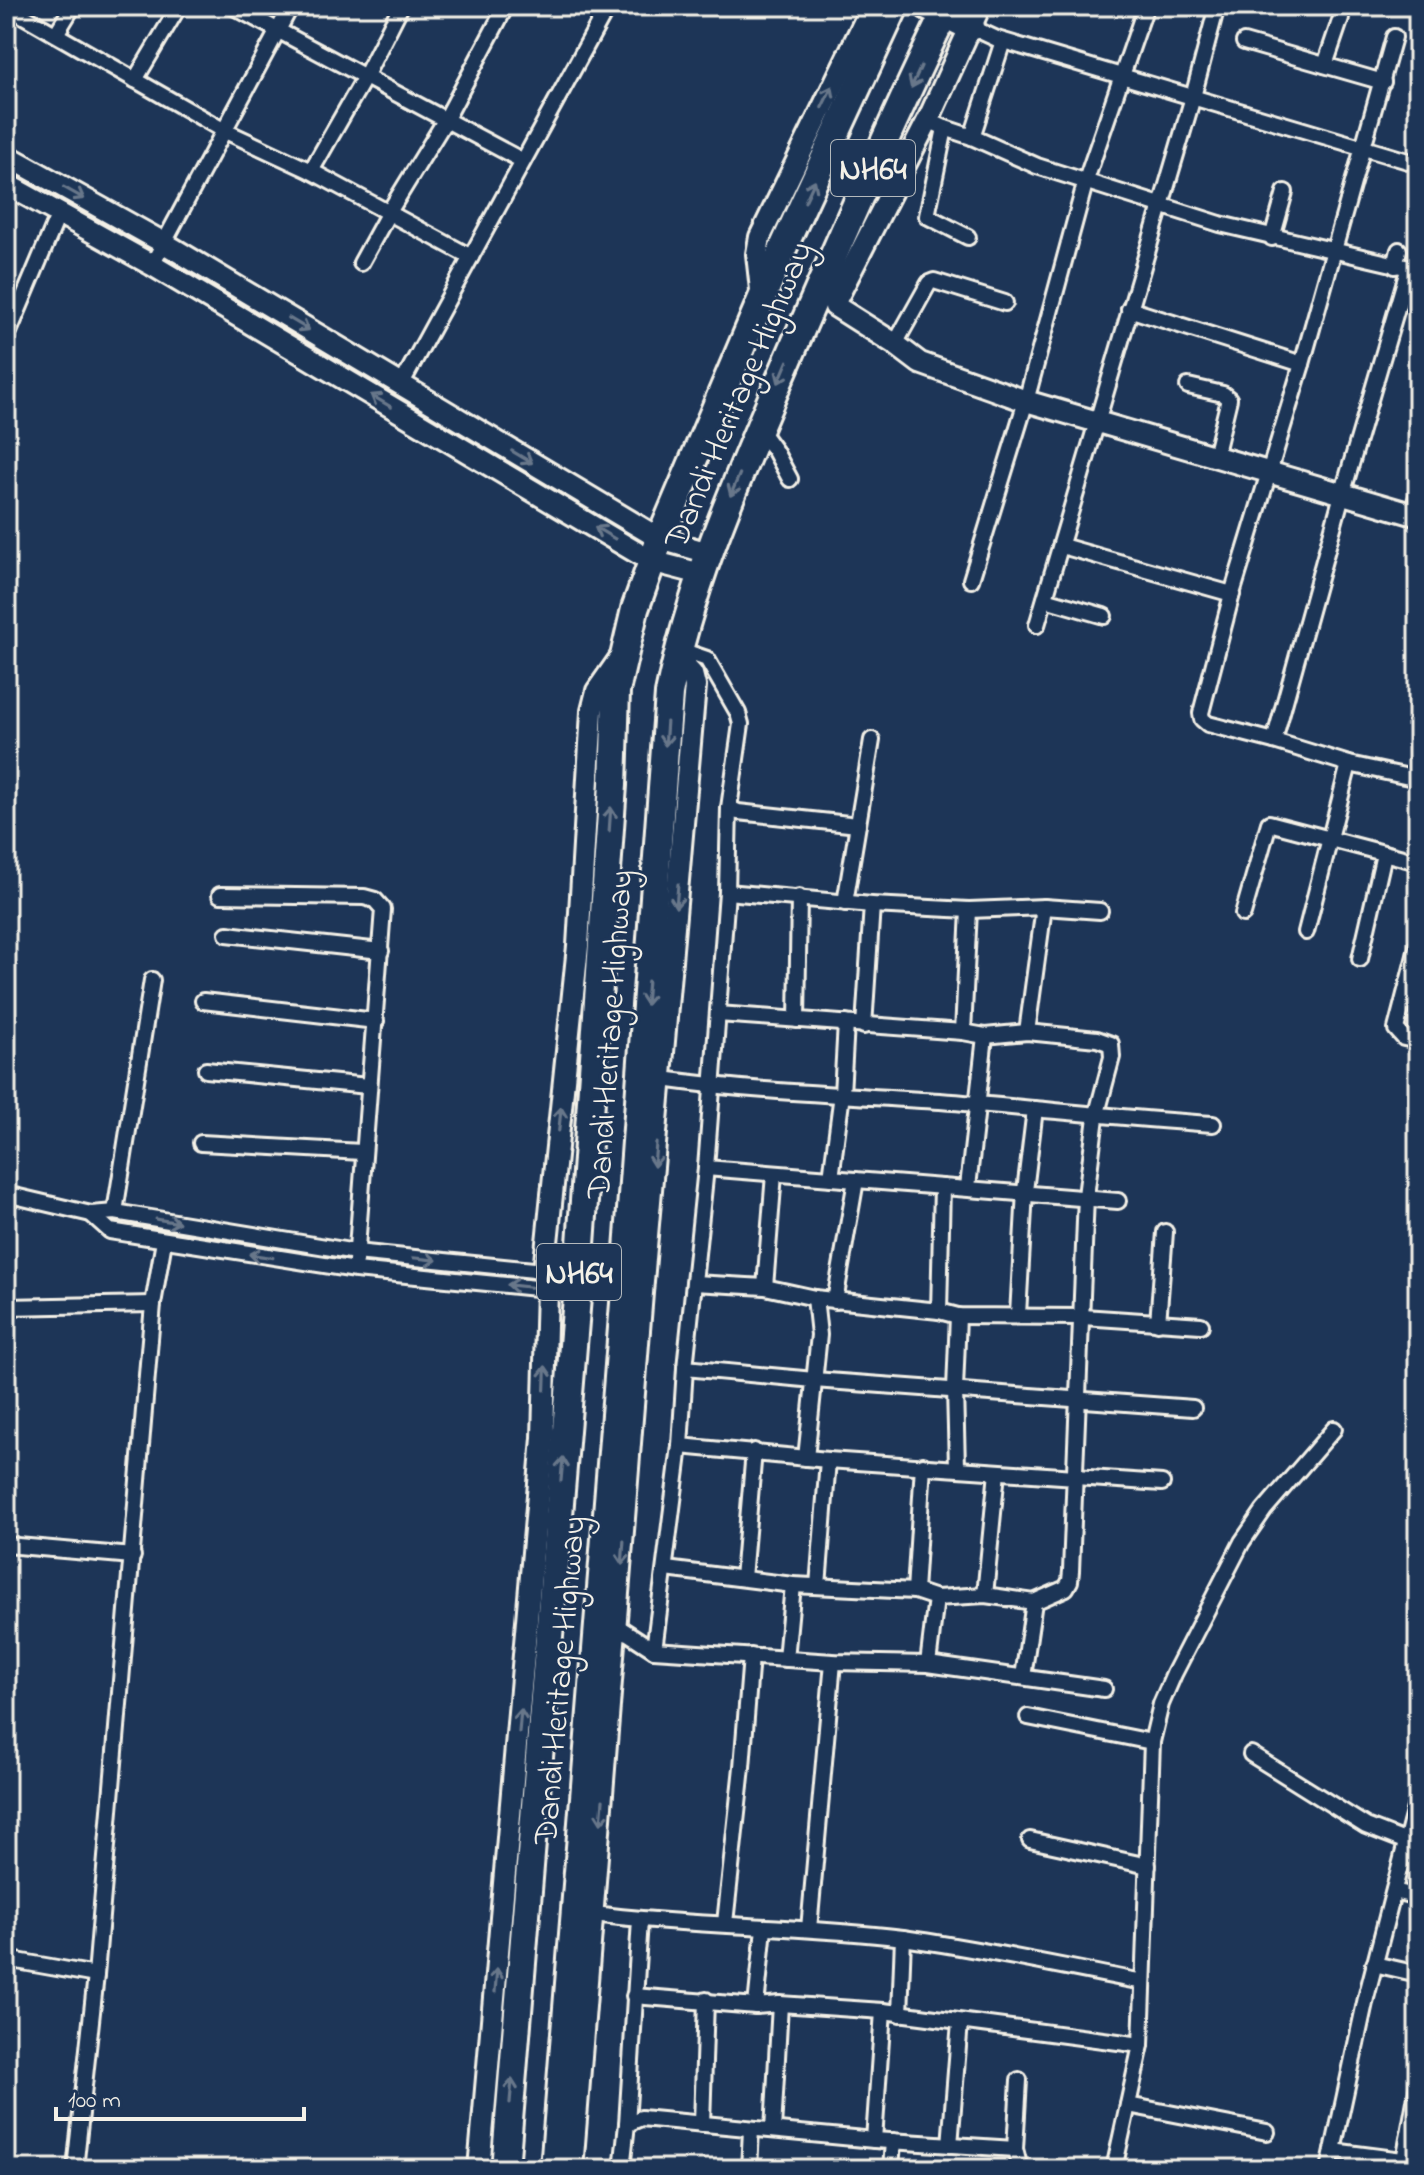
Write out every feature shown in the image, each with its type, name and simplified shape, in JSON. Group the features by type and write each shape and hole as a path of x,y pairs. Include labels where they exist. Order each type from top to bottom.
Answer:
{"highway":[{"name":"Dandi Heritage Highway","path":"505,2169 578,1281 612,801 616,691 635,609 656,550 759,306 895,6"},
{"name":"Dandi Heritage Highway","path":"554,2169 669,694 677,653 705,564 800,331 940,9"},
{"path":"940,9 976,17"}],"street":[{"path":"6,6 223,130 311,171 471,257"},
{"path":"56,34 73,6"},
{"path":"135,80 179,6"},
{"path":"232,6 523,161"},
{"path":"152,265 291,6"},
{"path":"311,171 401,6"},
{"path":"361,263 446,119 506,6"},
{"path":"401,385 608,6"},
{"path":"759,306 757,254 760,237 872,6"},
{"path":"971,580 1026,401 1086,180 1146,6"},
{"path":"1037,625 1217,6"},
{"path":"1418,164 1003,41 976,17 936,124 835,306 920,363 1026,401 1415,515 1418,493"},
{"path":"1325,65 1341,18"},
{"path":"1394,37 1302,364 1232,594 1201,713 1208,724 1349,764 1418,779"},
{"path":"972,137 1003,41"},
{"path":"1244,42 1383,82"},
{"path":"936,124 1037,166 1161,206 1272,238 1407,268"},
{"path":"936,124 927,216 968,237"},
{"path":"6,155 164,243 560,479 656,550"},
{"path":"6,184 152,265 548,500 656,550 705,564"},
{"path":"1272,238 1285,192"},
{"path":"7,335 59,213"},
{"path":"1274,741 1407,268 1399,250"},
{"path":"892,342 929,283 934,281 1005,303"},
{"path":"1129,309 1302,364"},
{"path":"1188,386 1223,394 1229,399 1215,457"},
{"path":"762,421 790,479"},
{"path":"548,500 560,479"},
{"path":"1062,546 1232,594"},
{"path":"1045,599 1104,616"},
{"path":"479,2169 542,1454 546,1280 578,946 592,711 597,691 625,651"},
{"path":"654,1650 680,1446 706,1168 727,892 729,808 740,718 707,659 677,653"},
{"path":"572,2169 642,1293 695,686 692,674 677,653"},
{"path":"845,903 872,740"},
{"path":"1306,932 1349,764"},
{"path":"729,808 738,812 858,825"},
{"path":"1243,914 1269,823 1418,862"},
{"path":"1360,959 1384,854"},
{"path":"727,892 969,910 1044,907 1100,911"},
{"path":"220,895 364,897 375,900 383,909 376,1021 362,1152 356,1270"},
{"path":"797,1020 799,897"},
{"path":"864,1026 872,905"},
{"path":"1027,1032 1044,907"},
{"path":"963,1032 969,910"},
{"path":"227,934 381,951"},
{"path":"1418,944 1396,1029 1404,1038 1418,1041"},
{"path":"115,1212 152,980"},
{"path":"203,1001 376,1021"},
{"path":"666,1569 793,1585 915,1591 936,1598 985,1595 1034,1602 1066,1588 1070,1581 1086,1196 1096,1117 1112,1057 1111,1044 1097,1039 1027,1032 985,1036 718,1014"},
{"path":"831,1178 842,1094 846,1023"},
{"path":"968,1187 985,1036"},
{"path":"206,1070 368,1086"},
{"path":"662,1079 711,1086 1213,1124"},
{"path":"1018,1315 1025,1191 1035,1109"},
{"path":"201,1143 362,1152"},
{"path":"706,1168 1025,1191 1118,1201"},
{"path":"765,1287 774,1174"},
{"path":"835,1301 856,1180"},
{"path":"939,1311 942,1187"},
{"path":"6,1194 91,1214 115,1212 546,1280"},
{"path":"91,1214 110,1231 356,1270 625,1283"},
{"path":"1158,1323 1165,1232"},
{"path":"75,2169 96,1975 153,1304 164,1241"},
{"path":"694,1283 765,1287 815,1298 939,1311 958,1316 1083,1317 1201,1325"},
{"path":"806,1458 819,1335 815,1298"},
{"path":"6,1307 153,1304"},
{"path":"957,1467 955,1389 958,1316"},
{"path":"685,1368 1193,1408"},
{"path":"1114,2169 1141,2045 1152,1742 1161,1704 1242,1542 1264,1510 1334,1429"},
{"path":"680,1446 828,1460 1162,1483"},
{"path":"743,1578 754,1451"},
{"path":"818,1586 828,1460"},
{"path":"915,1591 923,1465"},
{"path":"985,1595 997,1472"},
{"path":"6,1545 133,1556"},
{"path":"786,1659 793,1585"},
{"path":"928,1664 936,1598"},
{"path":"1023,1677 1034,1602"},
{"path":"617,1626 654,1650 833,1662 928,1664 1104,1689"},
{"path":"725,1923 751,1656"},
{"path":"809,1929 833,1662"},
{"path":"1028,1717 1152,1742"},
{"path":"1251,1754 1366,1826 1407,1842"},
{"path":"1329,2169 1374,1964 1415,1821 1418,1796"},
{"path":"1030,1840 1148,1866"},
{"path":"1394,1891 1418,1897"},
{"path":"593,1914 903,1938 1143,1982"},
{"path":"622,2169 640,1920"},
{"path":"756,2006 764,1928"},
{"path":"900,2014 903,1938"},
{"path":"6,1959 96,1975"},
{"path":"1374,1964 1418,1974"},
{"path":"634,1996 756,2006 780,2004 883,2011 1141,2045"},
{"path":"702,2124 706,2000"},
{"path":"773,2130 780,2004"},
{"path":"874,2140 883,2011"},
{"path":"950,2145 960,2022"},
{"path":"1019,2080 1015,2149 1020,2169"},
{"path":"1333,2151 1411,2161 1418,2085"},
{"path":"1128,2105 1267,2132"},
{"path":"627,2124 641,2118 751,2130 1015,2149"},
{"path":"749,2169 751,2130"},
{"path":"891,2169 893,2141"}]}
